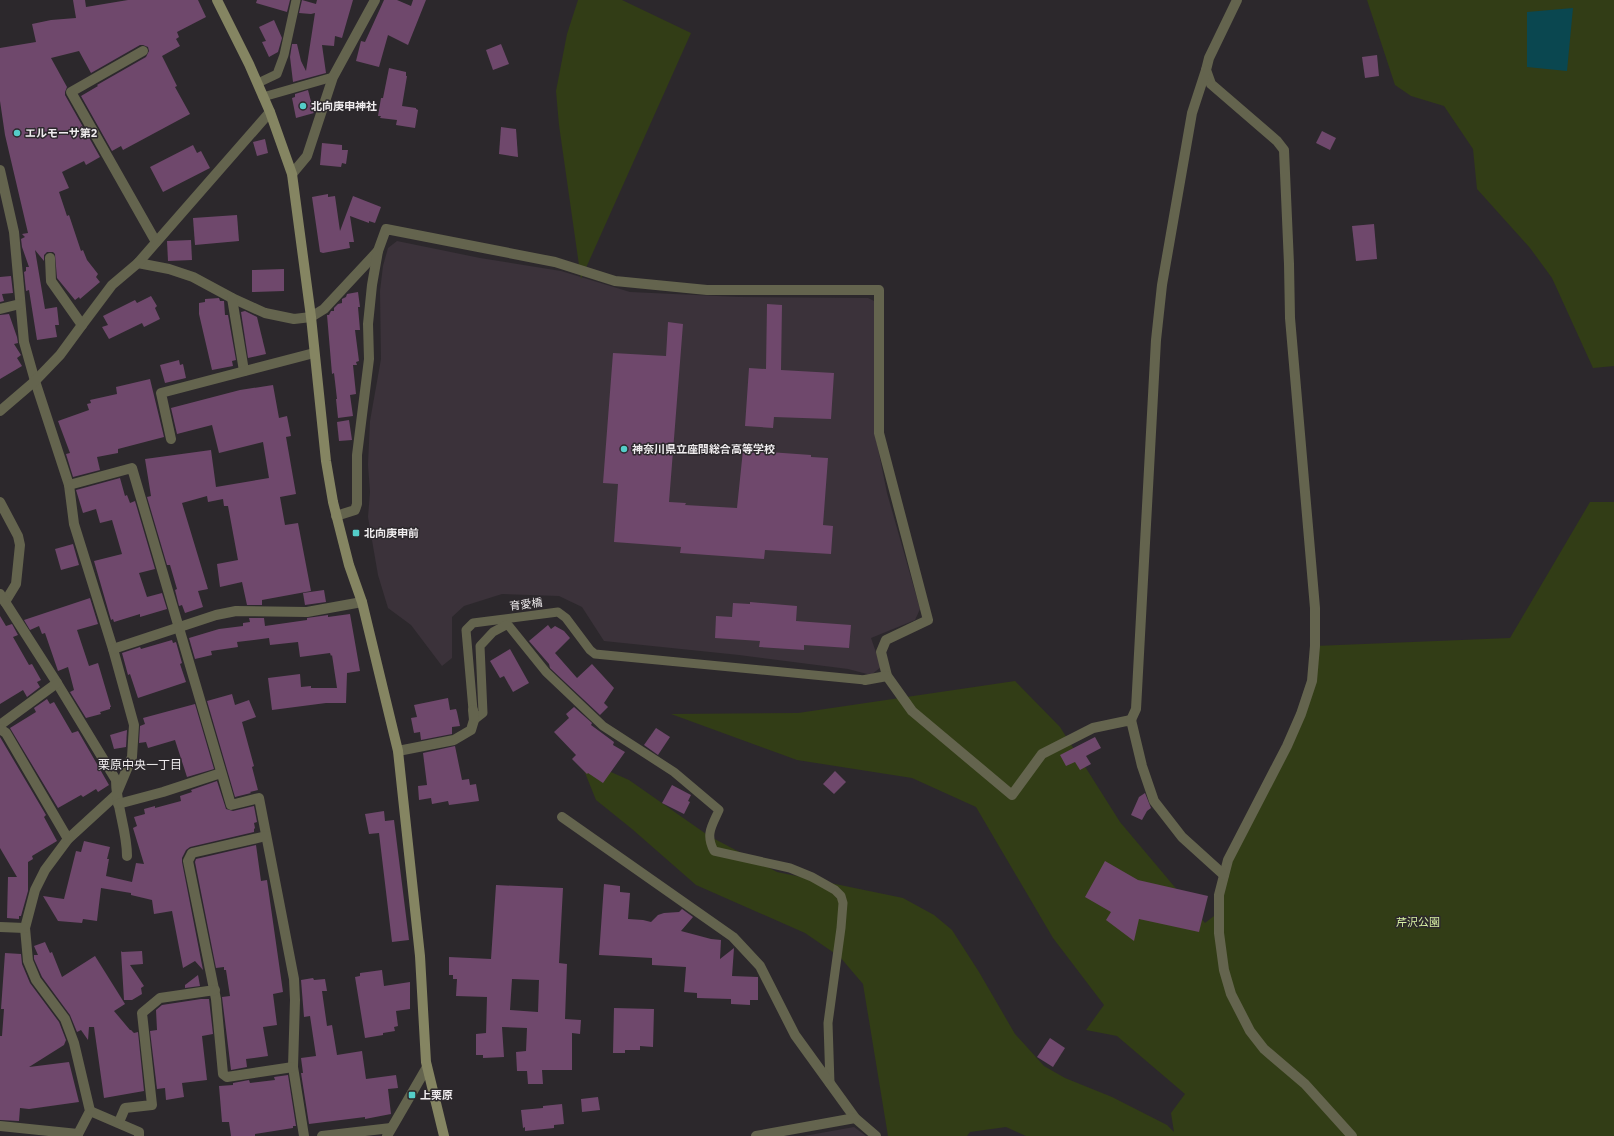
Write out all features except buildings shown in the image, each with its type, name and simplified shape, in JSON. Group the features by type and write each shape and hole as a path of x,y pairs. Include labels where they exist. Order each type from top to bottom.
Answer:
{"street":[{"path":"217,0 258,83 292,174 311,317 326,461 336,516 349,565 362,602 398,750 420,956 427,1067 444,1136"},
{"path":"292,174 307,156 333,76 375,0"},
{"path":"1224,875 1182,837 1154,801 1142,766 1131,720 1136,709 1156,340 1162,284 1192,112 1209,58 1237,0"},
{"path":"143,51 71,92 156,242"},
{"path":"1206,70 1211,84 1277,141 1284,150 1290,318 1315,608 1315,646 1312,681 1301,714 1287,746 1228,860 1224,875 1219,895 1219,933 1224,970 1231,994 1250,1031 1264,1049 1305,1084 1352,1136"},
{"path":"0,411 35,381 60,355 112,285 138,263 270,112"},
{"path":"0,170 14,232 24,342 35,381 69,485 74,524 113,649 134,725 132,757 117,799"},
{"path":"336,516 356,510 357,455 369,359 368,324 372,285 378,251 386,229 555,262 615,281 707,290 879,290 879,433 928,620 886,640 881,652 887,676 912,711 1012,794 1042,754 1094,728 1131,720"},
{"path":"138,263 193,276 232,298 265,312 294,319 311,317 324,309 378,251"},
{"path":"50,258 51,281 82,325"},
{"path":"232,298 244,371"},
{"path":"0,309 20,304"},
{"path":"171,439 161,393 314,353"},
{"path":"69,485 132,468 231,805 260,798 294,979 295,1000 293,1067 304,1136"},
{"path":"0,502 18,536 20,545 16,584 3,598 116,780 117,799 127,845 127,856"},
{"path":"113,649 216,615 236,611 307,612 362,602"},
{"path":"865,680 887,676"},
{"path":"0,725 57,683"},
{"path":"398,750 454,740 471,730 473,715"},
{"path":"0,729 6,733 68,839"},
{"path":"0,1126 78,1135 90,1111 74,1043 65,1019 36,980 28,961 26,928 35,890 45,870 68,839 117,799 163,792 221,773"},
{"path":"562,817 733,937 760,966 795,1035 830,1084 855,1118 876,1136"},
{"path":"266,836 192,853 188,861 215,990 223,1074 228,1077 293,1067"},
{"path":"0,927 26,928"},
{"path":"119,1122 125,1108 152,1105 142,1013 160,998 215,990"},
{"path":"322,1136 389,1132 427,1067"},
{"path":"90,1111 119,1122 139,1132 139,1136"},
{"path":"756,1136 855,1118"}],"lane":[{"path":"258,83 277,74 284,55 296,0"},
{"path":"263,97 333,76"},
{"name":"育愛橋","path":"473,715 466,630 473,623 558,612 566,618 590,650 595,654 865,680"},
{"path":"473,715 483,713 480,646 493,632 506,625 509,626 546,672 603,726 674,772 719,810 711,828 709,841 714,851 790,868 812,877 836,890 843,903 828,1023 830,1084"}],"shaded area":[{"name":"神奈川県立座間総合高等学校","path":"397,241 480,258 561,271 630,292 739,297 868,298 876,302 875,434 887,493 920,609 915,620 871,638 881,667 871,675 848,669 739,655 604,641 582,607 559,596 502,594 464,606 452,617 452,658 442,666 411,625 388,608 378,575 368,517 370,492 368,465 370,421 381,359 380,291 383,266 388,248"},
{"path":"854,1127 866,1136 804,1136"}],"green space":[{"path":"578,0 622,0 691,33 581,279 559,125 556,91 567,34"},
{"path":"1367,0 1614,0 1614,366 1593,368 1552,278 1530,248 1477,189 1473,149 1444,106 1411,96 1395,85"},
{"name":"芹沢公園","path":"1590,502 1614,502 1614,1136 1026,1136 1006,1127 970,1132 967,1136 888,1136 863,984 840,957 805,933 696,885 632,829 596,800 579,758 629,780 709,836 777,872 903,898 934,915 952,930 979,972 1015,1034 1044,1066 1065,1078 1112,1097 1167,1125 1174,1132 1171,1113 1185,1094 1117,1036 1086,1030 1104,1005 1053,938 976,807 912,778 797,760 671,714 798,713 1015,681 1060,727 1120,822 1205,923 1219,912 1228,860 1301,714 1315,646 1510,638"}],"water":[{"path":"1573,8 1567,71 1527,67 1527,12"}],"place":[{"name":"北向庚申神社","path":"303,106"},
{"name":"エルモーサ第2","path":"17,133"},
{"name":"神奈川県立座間総合高等学校","path":"624,449"},
{"name":"北向庚申前","path":"356,533"},
{"name":"上栗原","path":"412,1095"}],"district":[{"name":"栗原中央一丁目","path":"140,764"}]}
